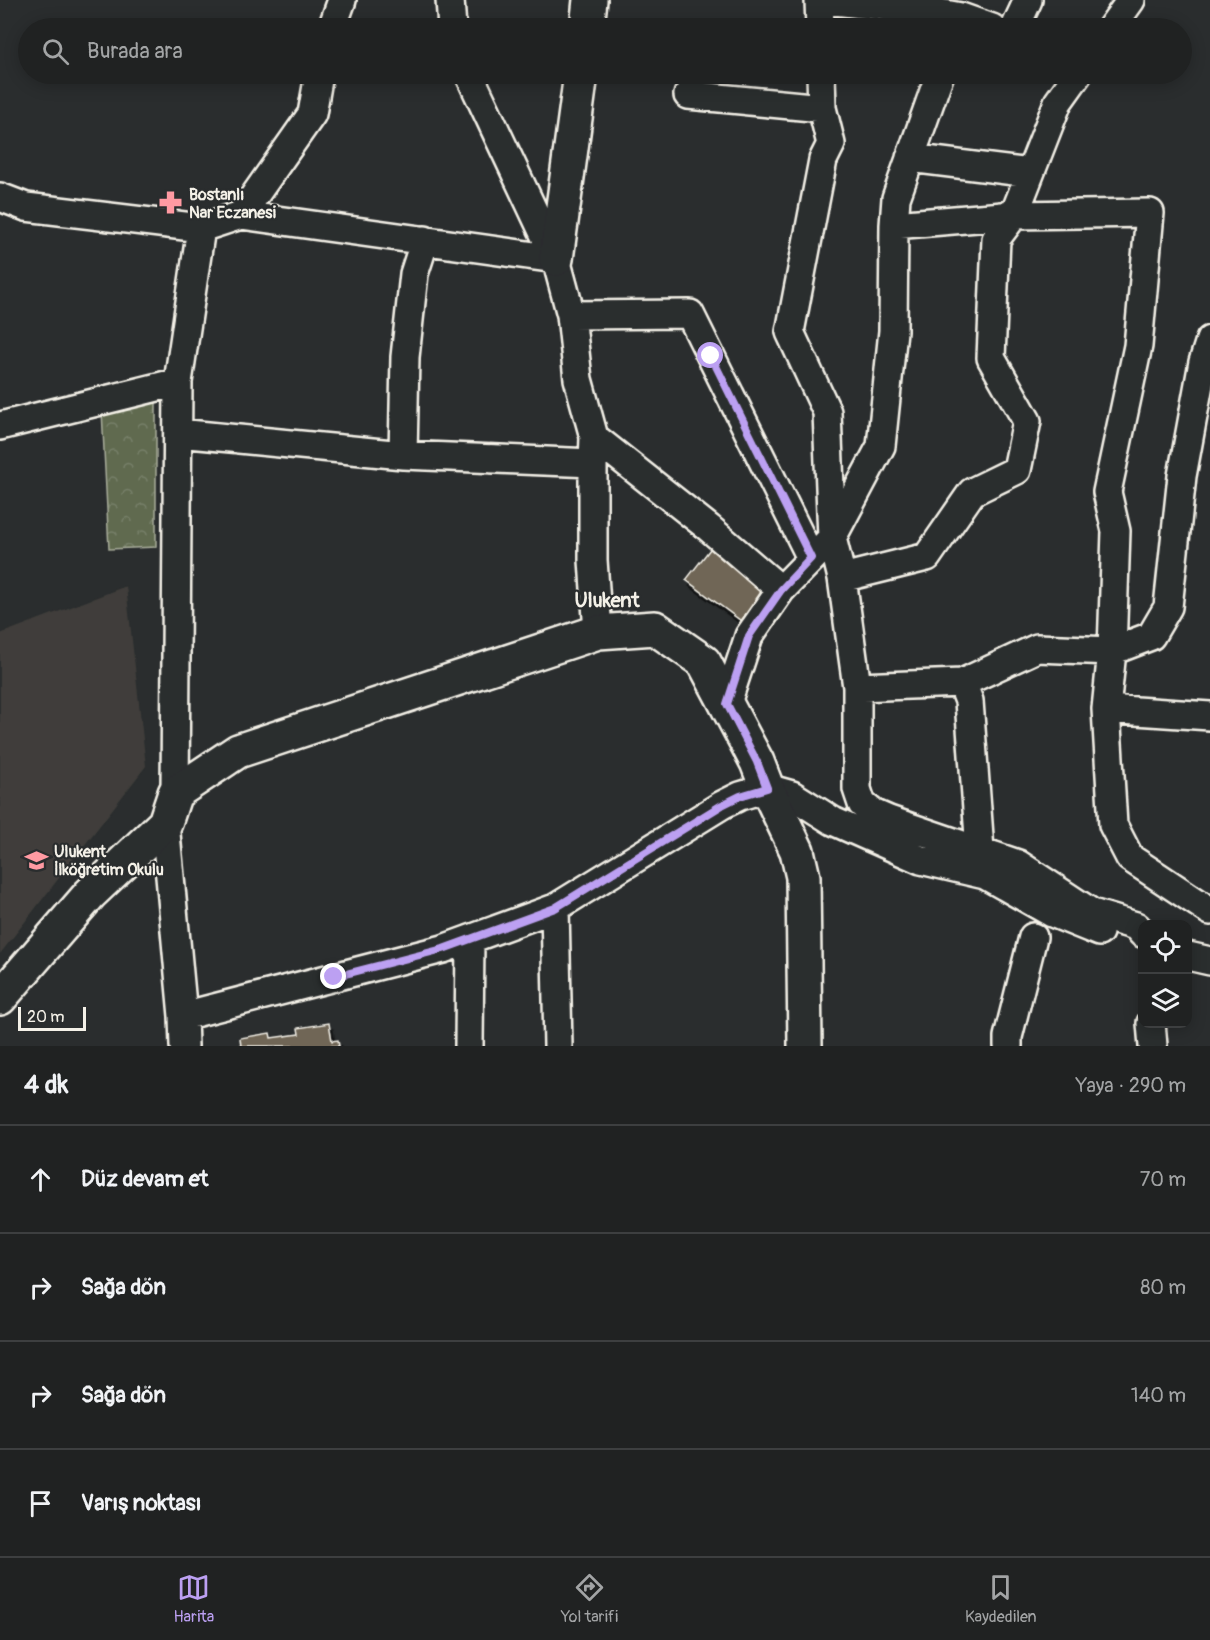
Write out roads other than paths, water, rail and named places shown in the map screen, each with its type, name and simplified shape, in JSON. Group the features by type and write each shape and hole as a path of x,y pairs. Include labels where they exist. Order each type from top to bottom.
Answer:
{"street":[{"path":"336,18 342,0"},
{"path":"450,0 451,18"},
{"path":"588,18 590,0"},
{"path":"819,0 820,18"},
{"path":"826,0 936,6 952,18"},
{"path":"1020,18 1028,0"},
{"path":"1118,18 1131,0"},
{"path":"241,215 312,114 317,84"},
{"path":"474,84 556,259 571,315 578,379 593,450 593,560 598,632"},
{"path":"556,259 580,84"},
{"path":"821,84 822,108 831,144 823,160 790,332 828,412 832,538 842,578 857,687 857,789 862,804 873,813 889,820 1018,864 1092,913 1138,928"},
{"path":"727,704 749,636 781,590 832,538 881,446 894,331 896,198 936,84"},
{"path":"842,578 927,557 972,492 1017,470 1027,421 991,358 996,239 1014,215 1058,102 1071,84"},
{"path":"688,95 822,108"},
{"path":"910,158 1030,173"},
{"path":"0,196 26,207 201,228 241,215 556,259"},
{"path":"894,225 1014,215 1150,213 1138,346 1107,492 1116,531 1112,651 1106,710 1113,825 1130,858 1210,911"},
{"path":"184,1046 165,824 175,793 178,382 201,228"},
{"path":"403,455 405,357 414,274 425,240"},
{"path":"571,315 690,314 811,558"},
{"path":"857,687 962,683 1037,648 1112,651 1151,636 1168,607 1182,476 1203,362 1210,340"},
{"path":"0,426 178,382"},
{"path":"178,433 403,455 593,450 709,528 781,590"},
{"path":"175,793 238,751 598,632 655,628 704,662 757,762 797,851 803,877 805,1046"},
{"path":"962,683 969,701 980,850"},
{"path":"1106,710 1210,716"},
{"path":"183,1016 443,949 555,908 722,805 740,796 767,788 792,795 833,820 921,860 985,875 1053,913 1138,946"},
{"path":"0,998 90,894 165,824"},
{"path":"555,908 558,1046"},
{"path":"1008,1046 1008,1037 1033,937"},
{"path":"469,1046 470,939"},
{"path":"1192,957 1210,961"},
{"path":"1151,1028 1153,1046"}],"place":[{"name":"Bostanlı Nar Eczanesi","path":"171,203"},
{"name":"Ulukent İlköğretim Okulu","path":"36,860"}],"district":[{"name":"Ulukent","path":"607,600"}]}
